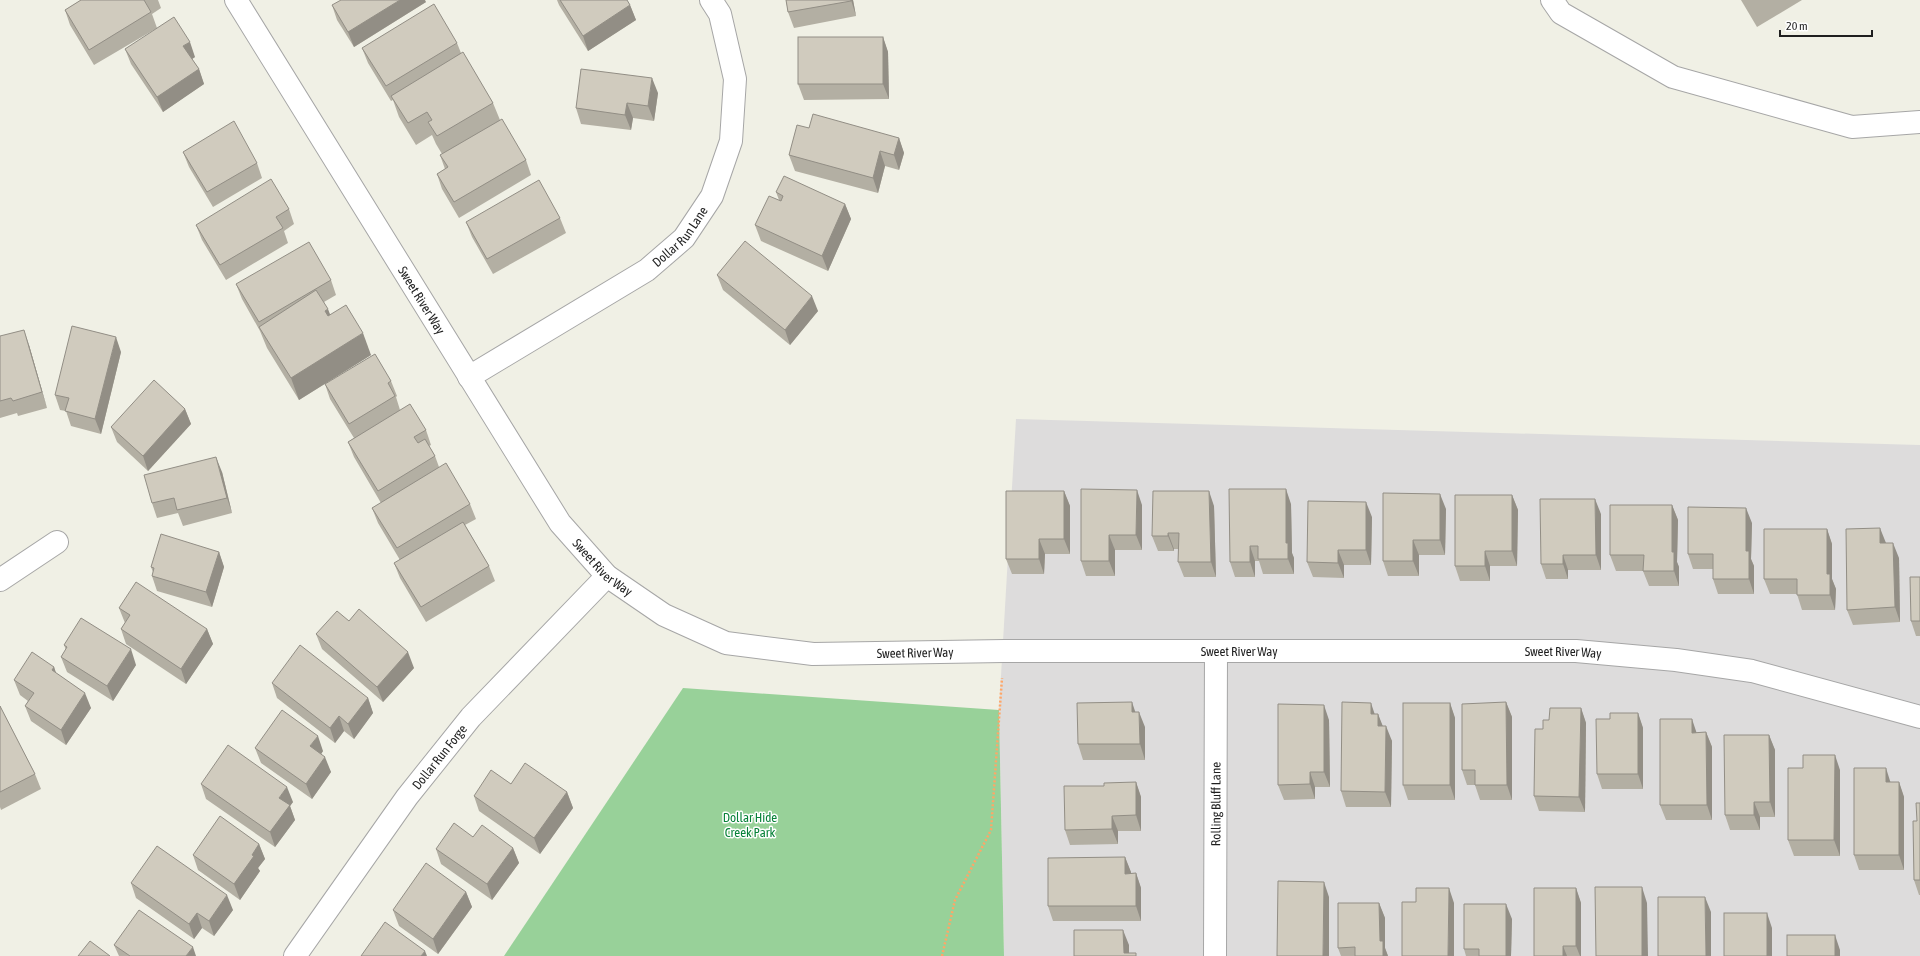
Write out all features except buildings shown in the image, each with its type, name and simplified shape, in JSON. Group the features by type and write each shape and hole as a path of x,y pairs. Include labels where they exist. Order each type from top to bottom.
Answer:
{"street":[{"name":"Sweet River Way","path":"236,0 560,523 607,576 664,616 726,643 813,654 1004,651 1576,651 1676,660 1752,671 1920,717"},
{"name":"Dollar Run Lane","path":"469,377 647,270 684,238 712,196 731,141 735,79 720,14 712,0"},
{"path":"1552,0 1561,13 1673,77 1852,127 1920,122"},
{"path":"0,580 57,542"},
{"name":"Dollar Run Forge","path":"295,956 407,797 471,717 607,576"},
{"name":"Rolling Bluff Lane","path":"1215,956 1216,651"}],"path":[{"path":"942,956 955,900 991,830 995,752 1004,651"}],"shaded area":[{"path":"1016,419 1920,445 1920,956 1004,956 999,710"}],"green space":[{"name":"Dollar Hide Creek Park","path":"683,688 999,710 1004,956 504,956"}]}
